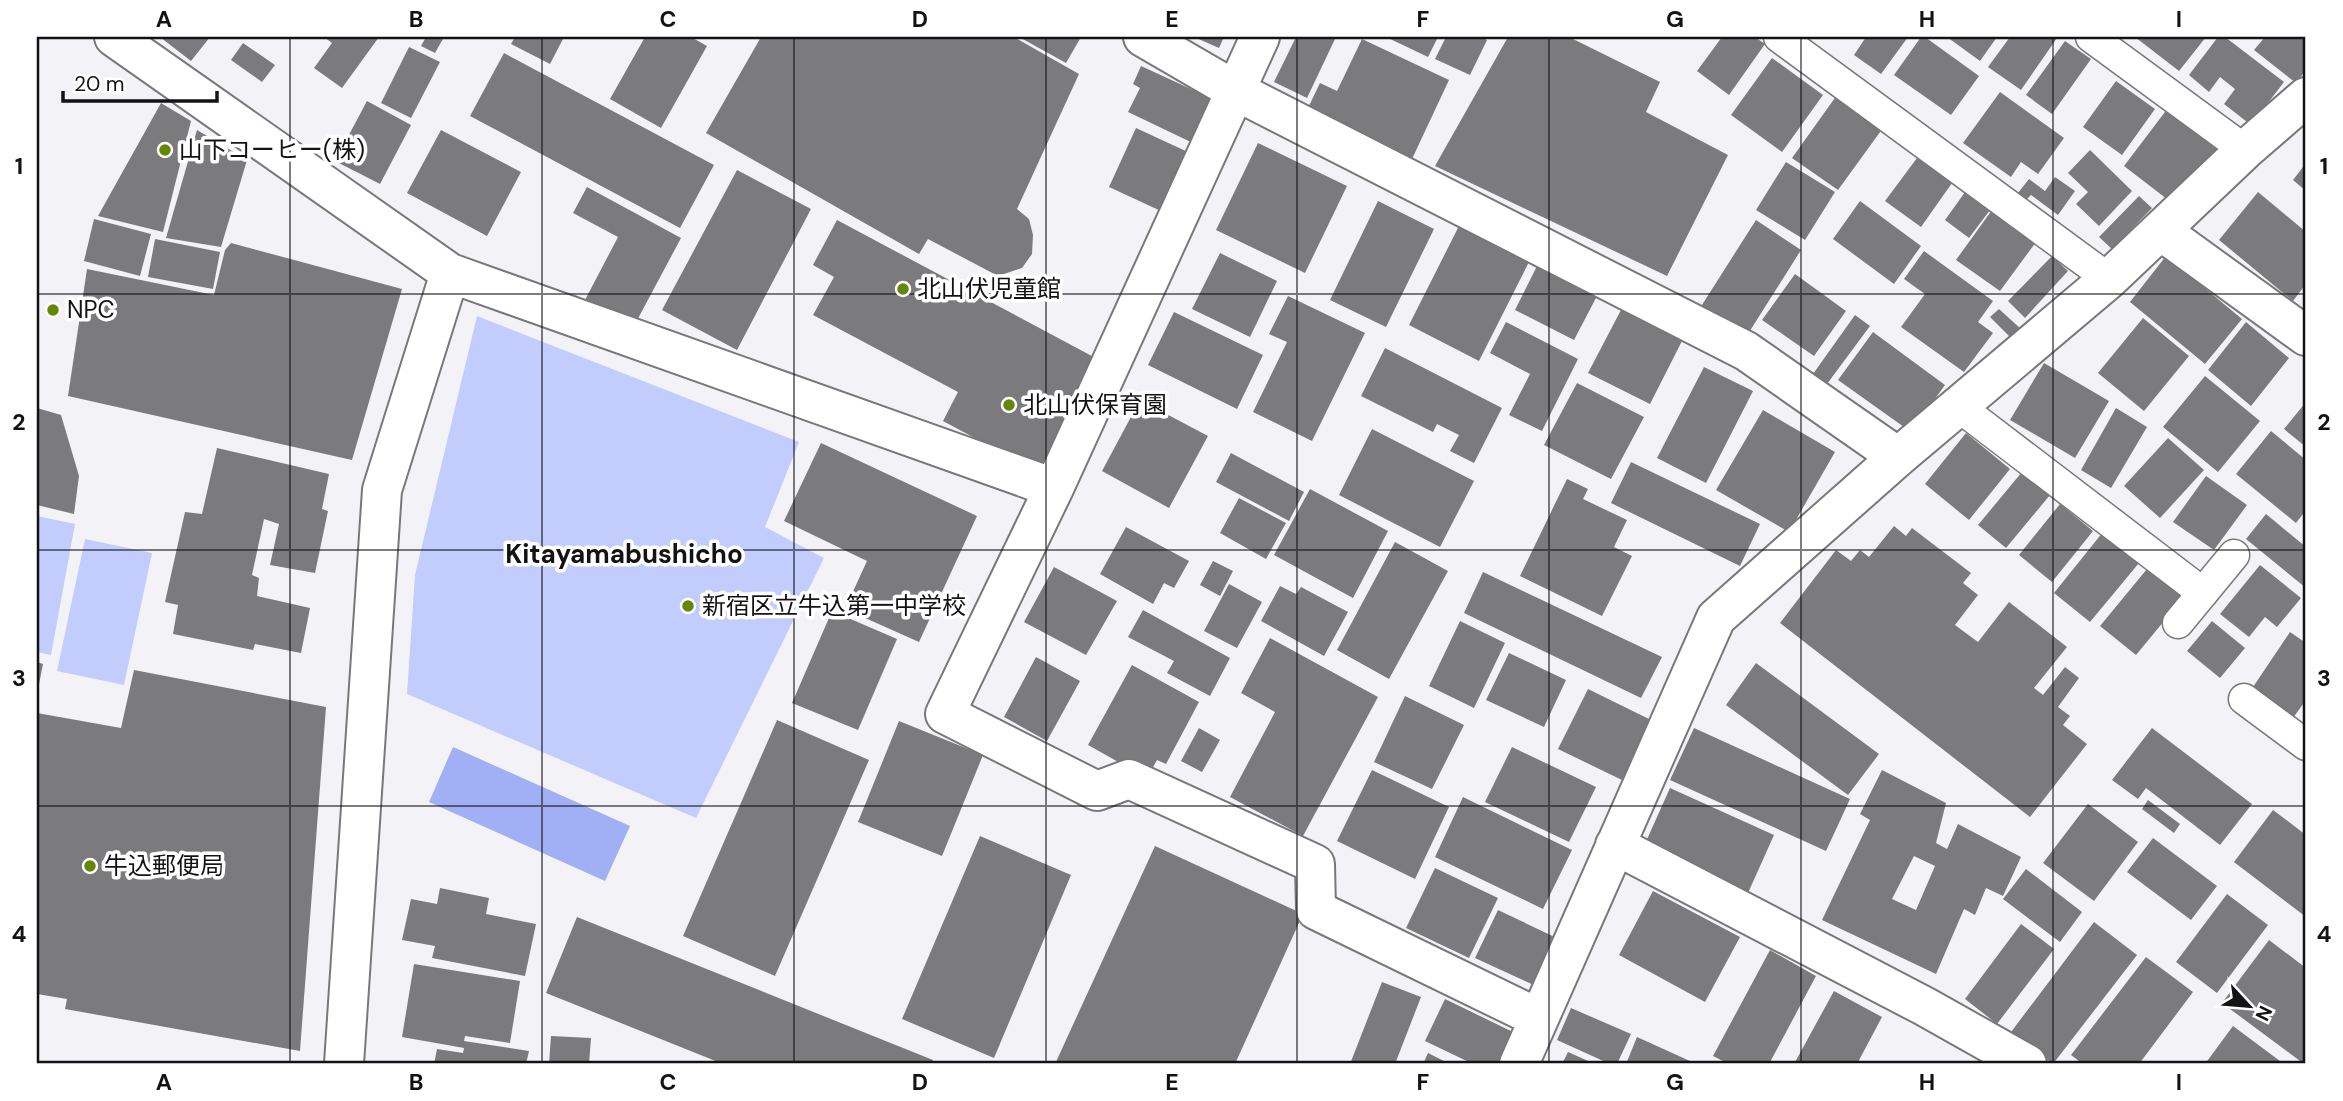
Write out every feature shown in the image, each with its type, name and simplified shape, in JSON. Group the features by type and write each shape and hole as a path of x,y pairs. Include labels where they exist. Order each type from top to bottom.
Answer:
{"street":[{"path":"114,37 450,273 1054,488"},
{"path":"1143,37 1236,91 1746,351 1898,457"},
{"path":"1260,37 1054,488 945,714 1097,791 1129,779 1315,863 1315,910 1538,1018"},
{"path":"1519,1064 1716,618 1898,457 2109,279 2245,150 2304,103"},
{"path":"2161,231 2306,336"},
{"path":"344,1064 382,490 450,273"},
{"path":"1615,845 1924,1006 2027,1064"}],"lane":[{"path":"1779,37 2109,279"},
{"path":"2091,37 2245,150"},
{"path":"1958,406 2203,593"},
{"path":"2178,623 2234,555"},
{"path":"2244,699 2306,745"}],"shaded area":[{"path":"477,316 799,442 765,527 824,558 696,818 407,694 415,575"},
{"path":"37,516 75,524 51,655 37,652"},
{"path":"85,539 152,553 124,685 57,671"},
{"path":"453,747 630,826 605,881 429,802"}],"building":[{"path":"160,37 210,37 191,61"},
{"path":"324,37 379,37 342,88 314,68 332,43"},
{"path":"426,37 444,37 435,53 421,46"},
{"path":"515,37 564,37 550,64 511,44"},
{"path":"645,37 691,37 707,46 661,128 610,99"},
{"path":"761,37 1014,37 1079,74 1017,209 1029,219 1033,235 1032,254 1022,268 998,276 928,239 919,254 706,133"},
{"path":"1019,37 1081,37 1066,63"},
{"path":"1194,37 1224,37 1219,48"},
{"path":"1296,37 1335,39 1307,98 1274,82"},
{"path":"1386,37 1438,37 1428,57"},
{"path":"1446,37 1481,37 1487,40 1470,75 1435,59"},
{"path":"1508,37 1569,37 1660,82 1646,112 1728,155 1667,276 1435,166"},
{"path":"1722,37 1755,37 1765,44 1729,95 1697,71"},
{"path":"1866,37 1908,37 1881,74 1854,55"},
{"path":"1921,37 1925,37 1979,76 1951,115 1894,75"},
{"path":"1947,37 1997,37 1980,61"},
{"path":"2010,37 2057,38 2021,90 1988,67"},
{"path":"2135,37 2206,37 2179,71"},
{"path":"2218,37 2225,37 2284,82 2251,125 2224,104 2235,89 2220,77 2209,92 2189,75"},
{"path":"2265,37 2306,37 2306,70 2296,83 2254,50"},
{"path":"1362,39 1449,80 1412,159 1307,110 1320,83 1337,91"},
{"path":"2065,41 2091,59 2052,114 2026,95"},
{"path":"243,43 275,65 262,82 231,60"},
{"path":"409,47 440,62 411,118 381,103"},
{"path":"504,53 714,165 680,228 470,116"},
{"path":"1772,58 1823,95 1782,152 1731,115"},
{"path":"1141,66 1215,100 1195,144 1128,112 1140,88 1133,84"},
{"path":"2116,81 2155,109 2122,155 2083,127"},
{"path":"2000,92 2064,138 2038,174 2021,162 2011,177 1963,143"},
{"path":"1837,95 1883,128 1838,190 1792,158"},
{"path":"367,101 411,125 380,184 335,161"},
{"path":"161,103 191,121 163,232 98,216"},
{"path":"2168,108 2220,148 2176,206 2124,166"},
{"path":"1136,128 1190,153 1163,212 1109,187"},
{"path":"197,130 247,160 221,247 166,238"},
{"path":"441,130 521,172 487,236 407,193"},
{"path":"1258,143 1347,186 1305,273 1216,230"},
{"path":"2090,150 2132,191 2099,226 2076,204 2088,192 2068,173"},
{"path":"1917,158 1952,183 1921,227 1885,201"},
{"path":"1786,162 1835,192 1805,240 1756,210"},
{"path":"2306,163 2306,191 2293,180"},
{"path":"737,170 811,209 737,350 662,310"},
{"path":"2055,177 2075,191 2058,215 2031,195 2027,199 2018,193 2029,179 2045,191"},
{"path":"587,187 681,238 634,326 585,300 618,237 573,213"},
{"path":"1968,188 1993,206 1969,238 1945,220"},
{"path":"2258,192 2306,232 2306,284 2293,301 2219,240"},
{"path":"2139,196 2152,208 2112,249 2099,237"},
{"path":"1378,201 1434,229 1386,327 1330,300"},
{"path":"1860,201 1921,246 1894,284 1833,239"},
{"path":"1992,210 2036,242 2000,291 1956,260"},
{"path":"94,219 151,234 140,276 84,261"},
{"path":"837,220 1103,362 1042,474 943,421 958,392 813,315 834,277 813,265"},
{"path":"1756,220 1801,250 1746,337 1700,308"},
{"path":"1461,222 1531,258 1479,361 1409,325"},
{"path":"155,239 220,252 213,289 148,277"},
{"path":"231,243 402,289 352,460 68,396 87,269 214,295 225,250"},
{"path":"1924,251 1993,301 1978,322 1993,333 1964,372 1901,327 1925,294 1904,279"},
{"path":"1220,253 1277,281 1250,337 1192,309"},
{"path":"2052,256 2068,271 2025,318 2008,301"},
{"path":"2166,256 2242,319 2205,364 2130,302"},
{"path":"1537,266 1597,296 1574,340 1515,310"},
{"path":"1795,274 1846,311 1814,356 1762,320"},
{"path":"1288,296 1365,333 1312,441 1253,412 1287,342 1269,334"},
{"path":"1999,309 2021,329 2012,339 1990,317"},
{"path":"1621,310 1682,341 1650,404 1588,373"},
{"path":"1174,312 1263,355 1237,409 1148,365"},
{"path":"1855,315 1870,326 1827,384 1813,374"},
{"path":"2143,318 2189,356 2144,411 2098,373"},
{"path":"1506,322 1578,359 1542,431 1509,415 1530,374 1490,353"},
{"path":"2246,322 2289,358 2251,406 2208,370"},
{"path":"1873,332 1945,385 1911,432 1838,380"},
{"path":"1385,348 1502,408 1474,463 1450,451 1459,435 1437,424 1433,432 1361,396"},
{"path":"2044,363 2109,401 2075,458 2010,420"},
{"path":"1704,367 1753,391 1706,483 1657,458"},
{"path":"2205,376 2260,421 2218,472 2163,427"},
{"path":"1577,383 1644,417 1611,479 1544,445"},
{"path":"1140,400 1208,436 1169,508 1102,471"},
{"path":"2306,402 2306,447 2284,429"},
{"path":"37,408 61,415 79,476 74,514 37,505"},
{"path":"2116,408 2147,427 2111,488 2081,470"},
{"path":"1763,410 1835,452 1789,532 1716,490"},
{"path":"1372,429 1474,481 1440,547 1339,495"},
{"path":"2271,431 2306,460 2306,510 2296,523 2236,474"},
{"path":"1966,433 2010,469 1969,520 1925,484"},
{"path":"2168,438 2204,470 2160,518 2124,486"},
{"path":"821,443 977,516 919,642 845,609 867,561 784,521"},
{"path":"217,448 329,474 322,509 328,511 315,573 270,565 279,524 264,519 252,575 259,578 257,596 310,608 301,653 255,644 253,650 173,634 178,605 165,602 185,512 202,514"},
{"path":"1231,453 1304,492 1289,521 1216,482"},
{"path":"1631,462 1760,524 1740,566 1611,503"},
{"path":"2022,472 2050,495 2006,548 1978,525"},
{"path":"2206,476 2247,505 2214,550 2173,522"},
{"path":"1567,479 1588,489 1583,499 1627,520 1614,547 1632,556 1602,616 1520,576"},
{"path":"1310,489 1388,531 1353,598 1274,555"},
{"path":"1239,498 1286,523 1266,559 1220,533"},
{"path":"2060,504 2093,531 2052,582 2019,555"},
{"path":"2266,514 2306,547 2306,588 2246,539"},
{"path":"1894,526 1906,536 1912,528 1971,573 1963,583 1978,595 1955,625 1978,642 2009,602 2067,647 2034,688 2043,695 2065,667 2079,678 2058,707 2070,716 2063,725 2087,744 2030,817 1780,623 1836,550 1851,561 1860,550 1869,557"},
{"path":"1126,527 1189,561 1174,588 1164,583 1153,604 1100,574"},
{"path":"2103,532 2139,563 2090,622 2054,593"},
{"path":"1395,542 1448,571 1389,679 1337,650"},
{"path":"1213,561 1233,571 1220,596 1200,585"},
{"path":"2260,565 2301,598 2277,627 2265,617 2249,637 2220,614"},
{"path":"1054,567 1117,601 1086,655 1024,622"},
{"path":"2147,569 2183,598 2136,655 2100,626"},
{"path":"1483,572 1662,657 1641,698 1464,613"},
{"path":"1229,584 1262,602 1237,648 1204,631"},
{"path":"1280,586 1296,594 1301,587 1348,612 1324,656 1261,621"},
{"path":"1143,610 1230,658 1210,696 1167,673 1174,661 1128,637"},
{"path":"832,611 897,639 858,730 792,703"},
{"path":"1460,621 1505,643 1474,708 1429,686"},
{"path":"2212,621 2245,648 2220,678 2187,651"},
{"path":"2290,632 2306,643 2306,700 2293,718 2251,690"},
{"path":"1270,638 1378,697 1303,836 1230,797 1275,712 1241,693"},
{"path":"1509,653 1566,680 1544,727 1486,700"},
{"path":"1036,657 1080,681 1047,741 1004,717"},
{"path":"37,662 43,664 38,689 37,688"},
{"path":"1756,663 1879,754 1848,795 1726,705"},
{"path":"1132,665 1199,702 1166,764 1157,760 1147,778 1088,745"},
{"path":"134,670 326,707 300,1051 65,1009 67,999 37,994 37,713 121,728"},
{"path":"1588,689 1653,721 1624,781 1558,749"},
{"path":"1405,696 1464,725 1432,789 1374,762"},
{"path":"777,720 869,760 775,976 683,936"},
{"path":"899,721 983,755 942,856 858,822"},
{"path":"1199,728 1220,740 1202,772 1181,761"},
{"path":"1694,728 1850,799 1826,851 1670,780"},
{"path":"2152,728 2252,804 2220,845 2146,788 2138,799 2112,780"},
{"path":"1512,747 1596,787 1569,842 1485,802"},
{"path":"1372,770 1449,807 1415,879 1337,841"},
{"path":"1882,770 1946,803 1936,843 1947,849 1958,824 2021,857 2003,896 1986,888 1975,915 1964,909 1936,974 1822,920 1870,820 1860,814","holes":["1914,856 1935,866 1916,910 1892,899"]},
{"path":"1670,788 1774,835 1748,893 1644,846"},
{"path":"1463,797 1572,850 1543,909 1435,857"},
{"path":"2148,800 2180,824 2174,833 2142,809"},
{"path":"2088,804 2138,842 2094,901 2043,863"},
{"path":"2273,810 2306,835 2306,917 2234,862"},
{"path":"980,836 1071,875 994,1058 902,1019"},
{"path":"2153,838 2217,886 2191,920 2127,872"},
{"path":"1155,846 1303,914 1235,1064 1055,1064"},
{"path":"1435,868 1498,898 1469,958 1406,928"},
{"path":"2026,869 2082,912 2060,942 2003,899"},
{"path":"440,888 489,898 486,914 536,924 525,976 432,958 435,946 402,940 411,899 437,904"},
{"path":"1653,891 1740,937 1705,1002 1619,955"},
{"path":"2227,894 2268,925 2217,993 2176,962"},
{"path":"1498,910 1563,941 1540,988 1475,958"},
{"path":"577,917 933,1060 932,1064 723,1064 546,993"},
{"path":"2094,922 2137,955 2053,1064 2011,1032"},
{"path":"2021,924 2054,949 1997,1024 1965,999"},
{"path":"2269,940 2306,968 2304,1064 2222,1003"},
{"path":"1770,950 1816,976 1769,1064 1729,1064 1713,1056"},
{"path":"2146,957 2193,992 2139,1064 2083,1064 2071,1055"},
{"path":"414,964 520,981 510,1043 465,1036 464,1041 529,1051 526,1064 434,1064 437,1049 463,1053 464,1048 402,1037"},
{"path":"1382,982 1421,997 1395,1064 1350,1064"},
{"path":"1834,991 1882,1017 1857,1064 1794,1064"},
{"path":"1445,999 1515,1033 1500,1064 1473,1064 1425,1041"},
{"path":"1571,1008 1631,1034 1617,1064 1610,1064 1557,1040"},
{"path":"2233,1026 2284,1064 2205,1064"},
{"path":"551,1036 591,1038 589,1064 549,1064"},
{"path":"1637,1037 1690,1061 1689,1064 1626,1064"},
{"path":"1568,1052 1595,1064 1562,1064"},
{"path":"1428,1053 1450,1064 1423,1064"}],"place":[{"name":"山下コーヒー(株)","path":"165,150"},
{"name":"北山伏児童館","path":"903,289"},
{"name":"NPC","path":"53,310"},
{"name":"北山伏保育園","path":"1009,405"},
{"name":"新宿区立牛込第一中学校","path":"688,606"},
{"name":"牛込郵便局","path":"90,866"}],"district":[{"name":"Kitayamabushicho","path":"624,554"}]}
